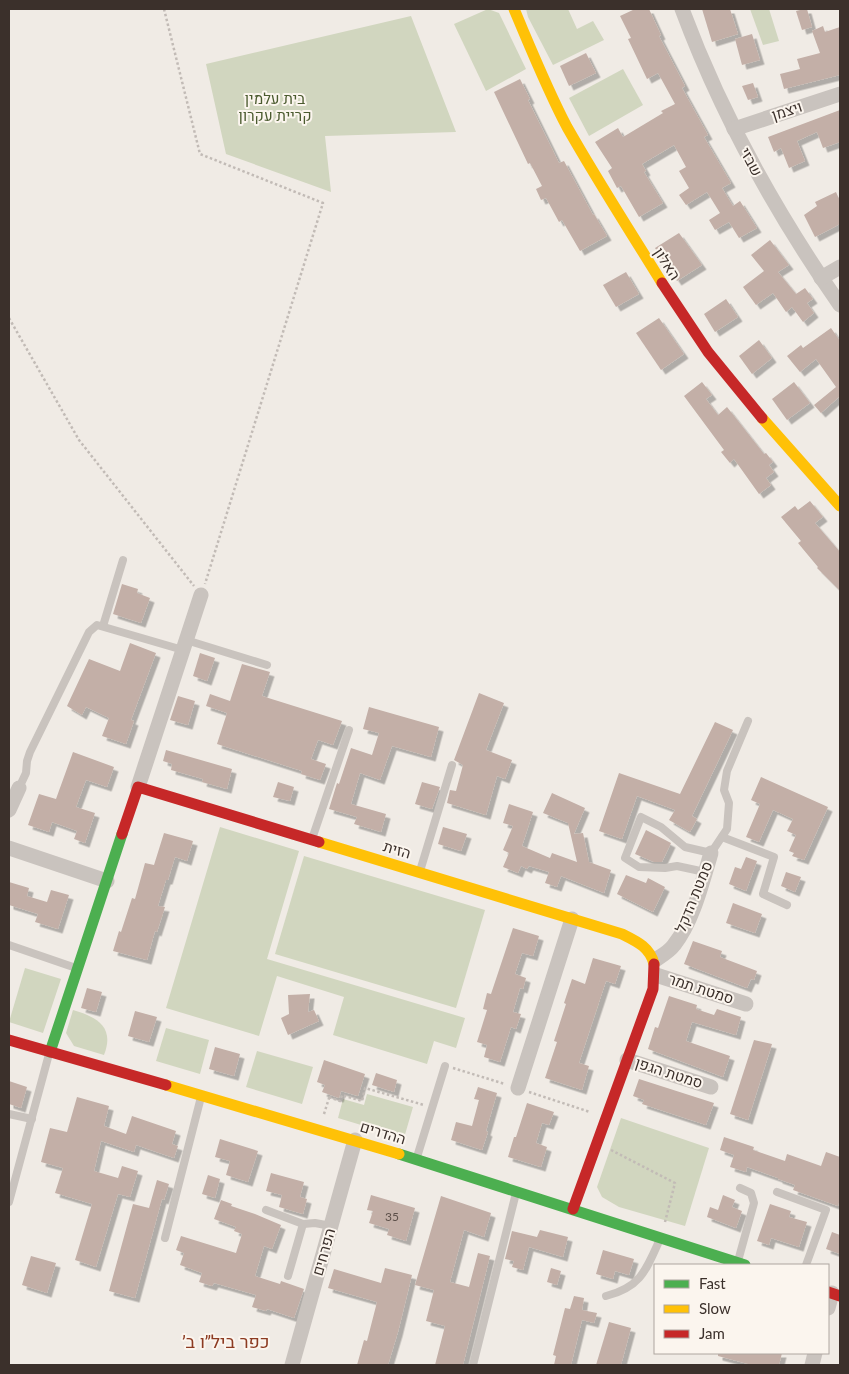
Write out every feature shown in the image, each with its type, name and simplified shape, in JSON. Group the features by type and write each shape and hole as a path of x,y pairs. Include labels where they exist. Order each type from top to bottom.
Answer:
{"street":[{"name":"האלון","path":"514,9 544,79 567,126 615,208 677,307 708,352 744,396 840,506"},
{"name":"שבזי","path":"682,9 698,51 734,129 778,210 840,305"},
{"name":"ויצמן","path":"734,129 840,94"},
{"path":"822,278 840,267"},
{"path":"50,1052 201,594"},
{"name":"הזית","path":"138,787 420,872 636,940 647,950 655,967"},
{"path":"9,810 20,788"},
{"path":"9,848 107,881"},
{"name":"סמטת הדקל","path":"655,967 674,946 686,924 711,854"},
{"path":"518,1088 572,919"},
{"path":"573,1209 653,989 655,967"},
{"name":"סמטת תמר","path":"655,967 746,1004"},
{"name":"ההדרים","path":"9,1040 356,1140 741,1264"},
{"name":"סמטת הגפן","path":"627,1060 711,1087"},
{"name":"הפרחים","path":"292,1365 356,1140"}],"lane":[{"path":"103,626 123,560"},
{"path":"20,788 26,773 30,752 89,632 97,625 267,665"},
{"path":"705,872 677,866 666,868 639,867 625,858 641,816 661,827 685,847 711,854 727,829 729,803 724,790 727,770 748,722"},
{"path":"312,840 349,730"},
{"path":"420,872 452,765"},
{"path":"722,837 774,857 763,894 787,905"},
{"path":"9,945 78,968"},
{"path":"9,1202 50,1052"},
{"path":"417,1159 446,1066"},
{"path":"164,1238 202,1096"},
{"path":"9,1114 32,1119"},
{"path":"740,1188 751,1193 754,1203 741,1264"},
{"path":"473,1365 517,1191"},
{"path":"777,1192 826,1210 806,1264"},
{"path":"266,1210 303,1224 315,1223 331,1226"},
{"path":"288,1276 303,1224"},
{"path":"606,1296 631,1286 641,1276 661,1238"}],"path":[{"path":"164,9 200,154 323,203 201,594"},
{"path":"9,318 79,440 201,594"},
{"path":"320,1130 330,1096 340,1101 342,1095 362,1101 365,1088 433,1107"},
{"path":"597,1143 675,1183 661,1238"}],"green space":[{"path":"488,9 499,13 526,69 486,91 454,24"},
{"path":"526,9 568,9 577,29 593,21 604,40 553,65 528,17"},
{"path":"750,9 769,9 779,41 763,45"},
{"name":"בית עלמין קריית עקרון","path":"411,16 456,132 325,136 331,192 226,154 206,64"},
{"path":"623,69 643,105 589,136 569,98"},
{"path":"220,827 299,851 267,959 465,1018 456,1048 434,1041 427,1064 333,1035 344,997 277,976 259,1036 166,1008"},
{"path":"304,856 485,910 456,1008 275,954"},
{"path":"25,968 61,979 43,1033 9,1022"},
{"path":"73,1010 90,1016 102,1025 107,1037 104,1055 74,1046 66,1033"},
{"path":"166,1028 209,1040 200,1074 156,1061"},
{"path":"257,1051 313,1067 302,1104 246,1087"},
{"path":"367,1094 413,1107 404,1138 338,1118 343,1099 364,1105"},
{"path":"621,1118 709,1148 685,1226 619,1207 602,1197 597,1187"}],"building":[{"path":"635,9 649,9 661,35 659,36 685,86 682,88 708,135 704,137 731,183 722,188 733,206 740,201 757,228 739,238 729,222 715,230 709,220 720,213 707,192 686,205 679,195 689,188 679,171 686,167 674,145 642,164 646,171 644,172 663,203 639,217 621,186 617,188 608,171 612,168 595,142 618,128 623,137 663,113 661,111 675,104 658,73 647,79 628,39 631,38 620,16"},
{"path":"702,9 730,9 738,34 712,42"},
{"path":"807,9 812,27 802,30 796,11"},
{"path":"823,26 825,32 840,27 840,75 784,89 780,74 800,69 797,59 820,53 812,31"},
{"path":"752,34 760,60 742,65 735,39"},
{"path":"586,53 596,73 569,86 560,66"},
{"path":"520,79 530,99 528,100 559,163 564,161 593,215 607,236 580,251 562,220 559,222 546,198 541,200 536,189 542,186 530,163 528,164 494,92"},
{"path":"753,83 758,97 748,100 742,86"},
{"path":"840,110 840,142 823,148 817,132 797,141 805,161 789,168 781,148 774,152 768,137"},
{"path":"836,192 840,201 840,224 815,237 804,215 817,206 815,202"},
{"path":"679,233 702,265 677,281 655,248"},
{"path":"770,240 789,265 778,272 796,294 805,288 813,299 807,303 814,313 803,322 792,307 786,312 773,293 756,305 743,287 764,271 751,255"},
{"path":"626,272 639,294 616,307 603,285"},
{"path":"726,299 738,317 715,332 704,314"},
{"path":"659,318 684,354 661,370 636,333"},
{"path":"831,328 840,341 840,396 821,413 814,405 836,387 816,359 800,372 787,356 801,345 803,348"},
{"path":"759,340 772,358 752,374 739,356"},
{"path":"702,382 712,395 706,399 718,415 727,407 764,454 766,453 773,462 769,465 774,472 766,478 771,485 759,494 734,459 730,463 721,452 724,450 684,396"},
{"path":"794,382 810,403 787,420 772,399"},
{"path":"810,501 823,517 815,523 840,552 840,591 817,568 798,543 801,541 781,517 795,506 798,510"},
{"path":"122,584 138,589 137,593 150,598 141,623 113,614"},
{"path":"130,643 156,653 131,720 134,721 126,744 102,736 109,718 86,707 82,715 67,706 89,659 120,671"},
{"path":"200,653 215,658 207,681 193,676"},
{"path":"242,664 270,672 262,696 342,721 333,745 318,740 311,759 326,764 320,780 301,774 302,771 217,744 227,713 206,706 210,694 230,701"},
{"path":"479,693 504,703 486,750 512,760 505,779 497,776 486,815 447,803 450,790 456,791 463,765 454,760"},
{"path":"178,696 195,701 188,725 170,720"},
{"path":"369,707 439,727 431,757 392,746 380,780 360,773 351,804 386,814 381,832 354,824 357,817 329,809 351,748 372,755 379,733 363,729"},
{"path":"715,722 733,730 692,816 697,819 690,832 669,820 675,810 637,796 622,839 599,831 619,773 680,794"},
{"path":"166,750 232,769 227,789 202,782 203,779 171,770 172,764 163,761"},
{"path":"73,752 114,767 107,787 86,780 76,807 95,813 85,843 74,839 77,831 52,822 49,832 28,825 39,794 56,799"},
{"path":"761,777 828,807 804,860 792,856 794,853 789,851 796,835 787,831 793,819 773,810 759,842 746,837 760,804 751,800"},
{"path":"278,782 294,787 290,801 273,797"},
{"path":"422,782 440,787 432,809 415,804"},
{"path":"552,793 585,808 574,834 583,833 589,862 611,870 604,893 561,876 557,887 545,883 549,872 529,866 527,869 521,866 518,873 503,867 509,853 503,850 513,826 503,823 509,804 533,812 522,846 550,858 552,853 577,862 568,823 543,813"},
{"path":"443,827 467,834 461,851 438,844"},
{"path":"646,830 671,843 662,862 654,862 635,854"},
{"path":"164,833 193,841 187,861 175,857 168,880 166,880 158,906 165,907 157,932 155,931 147,960 113,951 132,898 135,899 145,863 154,865"},
{"path":"746,857 757,861 746,891 729,884 735,867 741,869"},
{"path":"786,872 801,877 795,892 781,886"},
{"path":"626,875 646,883 648,878 665,887 653,912 617,894"},
{"path":"9,882 29,888 27,896 47,902 51,890 69,895 58,929 35,922 38,914 9,905"},
{"path":"733,903 762,914 755,933 726,923"},
{"path":"513,928 539,936 533,956 522,953 515,974 526,978 523,989 520,988 513,1012 521,1014 516,1029 511,1027 500,1062 484,1057 487,1045 477,1042 487,1010 483,1009 487,993 491,994"},
{"path":"693,941 722,951 720,957 757,971 754,980 751,979 747,988 684,964"},
{"path":"593,958 621,966 615,984 606,981 579,1063 589,1066 582,1090 545,1078 557,1042 554,1041 572,979 585,984"},
{"path":"87,988 102,992 96,1012 81,1008"},
{"path":"310,994 308,1012 314,1010 319,1021 288,1035 281,1018 289,1014 288,995"},
{"path":"669,996 697,1005 696,1009 714,1015 717,1009 741,1017 736,1035 692,1022 686,1041 730,1056 723,1077 648,1049 655,1027 658,1028"},
{"path":"135,1011 157,1017 149,1042 128,1036"},
{"path":"754,1040 772,1044 748,1120 730,1114"},
{"path":"215,1047 240,1054 234,1076 209,1069"},
{"path":"324,1060 365,1074 358,1096 341,1091 339,1098 322,1092 325,1085 317,1082"},
{"path":"376,1073 397,1080 394,1092 372,1085"},
{"path":"639,1079 714,1103 706,1125 642,1104 644,1100 633,1096"},
{"path":"9,1081 27,1087 21,1108 9,1104"},
{"path":"478,1087 497,1093 482,1150 451,1140 456,1122 472,1126 479,1100 474,1099"},
{"path":"77,1097 109,1106 104,1126 126,1134 132,1116 176,1131 172,1144 178,1146 174,1158 136,1145 134,1152 101,1141 94,1171 118,1178 122,1166 138,1171 130,1197 118,1194 96,1267 75,1260 92,1204 55,1193 63,1168 41,1162 50,1128 67,1132"},
{"path":"527,1103 554,1112 549,1125 542,1123 536,1143 547,1147 541,1167 508,1157"},
{"path":"724,1137 754,1147 753,1150 785,1161 787,1154 821,1166 826,1152 840,1157 840,1199 838,1206 793,1190 795,1185 778,1178 747,1167 746,1172 730,1167 734,1155 720,1150"},
{"path":"220,1139 258,1151 248,1182 226,1175 230,1161 215,1157"},
{"path":"271,1173 304,1182 300,1197 307,1199 303,1214 279,1207 282,1195 266,1191"},
{"path":"208,1175 220,1179 215,1198 202,1194"},
{"path":"157,1180 169,1184 164,1200 162,1199 135,1298 109,1291 133,1204 149,1208"},
{"path":"371,1195 415,1208 406,1241 387,1235 389,1229 369,1223 373,1211 367,1210"},
{"path":"723,1195 735,1200 732,1207 742,1211 736,1228 707,1217 710,1207 718,1210"},
{"path":"441,1196 491,1213 484,1237 464,1230 450,1282 469,1287 478,1253 490,1256 463,1365 435,1365 445,1326 426,1321 434,1290 415,1285"},
{"path":"221,1200 232,1204 231,1206 281,1225 272,1249 264,1246 255,1276 280,1284 281,1281 304,1289 294,1318 267,1309 266,1311 252,1307 256,1295 214,1283 212,1286 199,1282 202,1273 180,1265 184,1253 176,1250 181,1236 236,1253 242,1234 234,1231 236,1227 214,1219"},
{"path":"770,1204 791,1211 789,1217 807,1222 799,1247 771,1238 769,1245 757,1241"},
{"path":"540,1230 568,1237 563,1257 529,1247 523,1270 512,1267 514,1261 505,1259 512,1231 537,1237"},
{"path":"832,1232 840,1235 840,1254 826,1249"},
{"path":"603,1250 634,1259 629,1275 615,1271 613,1279 596,1274"},
{"path":"31,1256 56,1263 47,1293 22,1285"},
{"path":"385,1268 412,1275 398,1332 388,1365 357,1365 364,1340 367,1341 377,1302 328,1288 334,1269 381,1283"},
{"path":"551,1268 561,1271 557,1285 547,1282"},
{"path":"574,1296 584,1298 582,1310 597,1313 594,1323 582,1320 571,1365 554,1365 556,1356 553,1355 565,1308 570,1309"},
{"path":"609,1322 631,1328 621,1365 596,1365"},
{"path":"718,1354 782,1354 779,1365 752,1365 718,1356"}],"traffic: fast":[{"path":"50,1052 122,834"},
{"path":"399,1154 742,1264"}],"traffic: slow":[{"path":"514,9 546,84 567,127 662,283"},
{"path":"762,418 840,506"},
{"path":"319,842 622,934 646,949 654,964"},
{"path":"166,1085 399,1154"}],"traffic: jam":[{"path":"662,283 708,352 762,418"},
{"path":"122,834 138,787 319,842"},
{"path":"573,1209 653,989 654,964"},
{"path":"9,1040 166,1085"},
{"path":"829,1292 840,1296"}],"district":[{"name":"כפר ביל״ו ב׳","path":"226,1342"}]}
